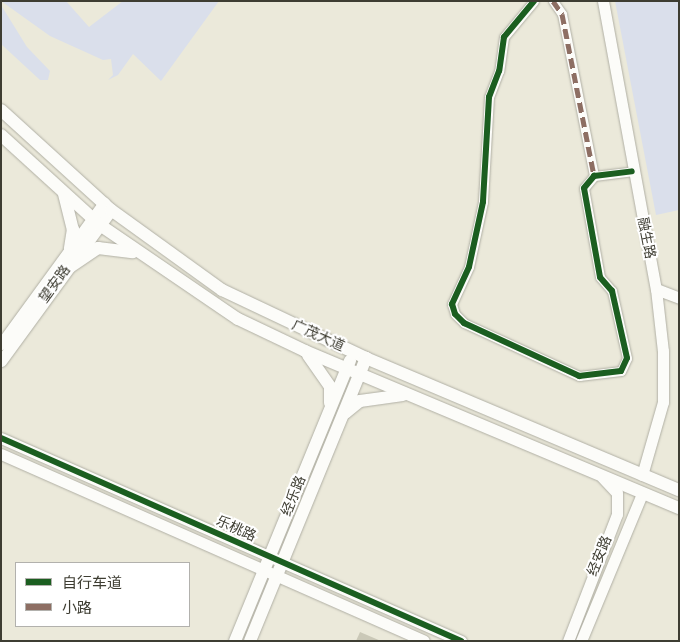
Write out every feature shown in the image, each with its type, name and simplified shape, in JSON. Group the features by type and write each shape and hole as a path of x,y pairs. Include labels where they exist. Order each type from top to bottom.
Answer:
{"main road":[{"name":"广茂大道","path":"1,110 107,207 222,290 366,358 679,490"},
{"name":"广茂大道","path":"1,135 96,222 138,253 222,309 305,351 359,375 679,508"},
{"path":"63,192 73,230 70,249"},
{"path":"64,271 98,248 138,253"},
{"path":"305,351 330,387 330,410"},
{"name":"经乐路","path":"235,641 354,352"},
{"name":"经乐路","path":"250,641 366,358"},
{"path":"343,415 360,401 407,395"},
{"path":"467,420 461,413 462,405 474,403"}],"street":[{"path":"534,1 504,37 499,71 485,112 481,212 469,267 452,304 464,323 579,376 620,371 626,358 612,291 600,278 585,204 584,188 594,176 632,170"},
{"path":"553,1 562,14 594,176"},
{"name":"融生路","path":"603,1 632,170 656,289 663,402 642,474"},
{"name":"望安路","path":"1,361 107,207"},
{"name":"望安路","path":"1,344 70,249 96,222"},
{"path":"656,289 679,298"},
{"name":"乐桃路","path":"1,438 282,564 461,641"},
{"name":"乐桃路","path":"1,454 264,572 424,641"},
{"name":"经安路","path":"568,641 617,514 616,493 600,476"},
{"name":"经安路","path":"581,641 642,494"}],"shaded area":[{"path":"1,1 66,1 89,27 123,1 219,1 161,81 133,54 118,75 108,80 113,75 111,59 103,60 50,36"},
{"path":"615,1 679,1 679,210 656,215"},
{"path":"1,5 27,47 50,71 48,80 40,80 1,44"}],"building":[{"path":"360,632 381,641 356,641"}],"marked path":[{"path":"553,1 562,14 594,176"}],"cycle path":[{"path":"534,1 504,37 499,71 489,97 483,202 469,267 452,304 455,314 464,323 579,376 621,371 627,358 612,291 600,277 584,188 594,176 632,171"},
{"path":"1,438 461,641"}]}
